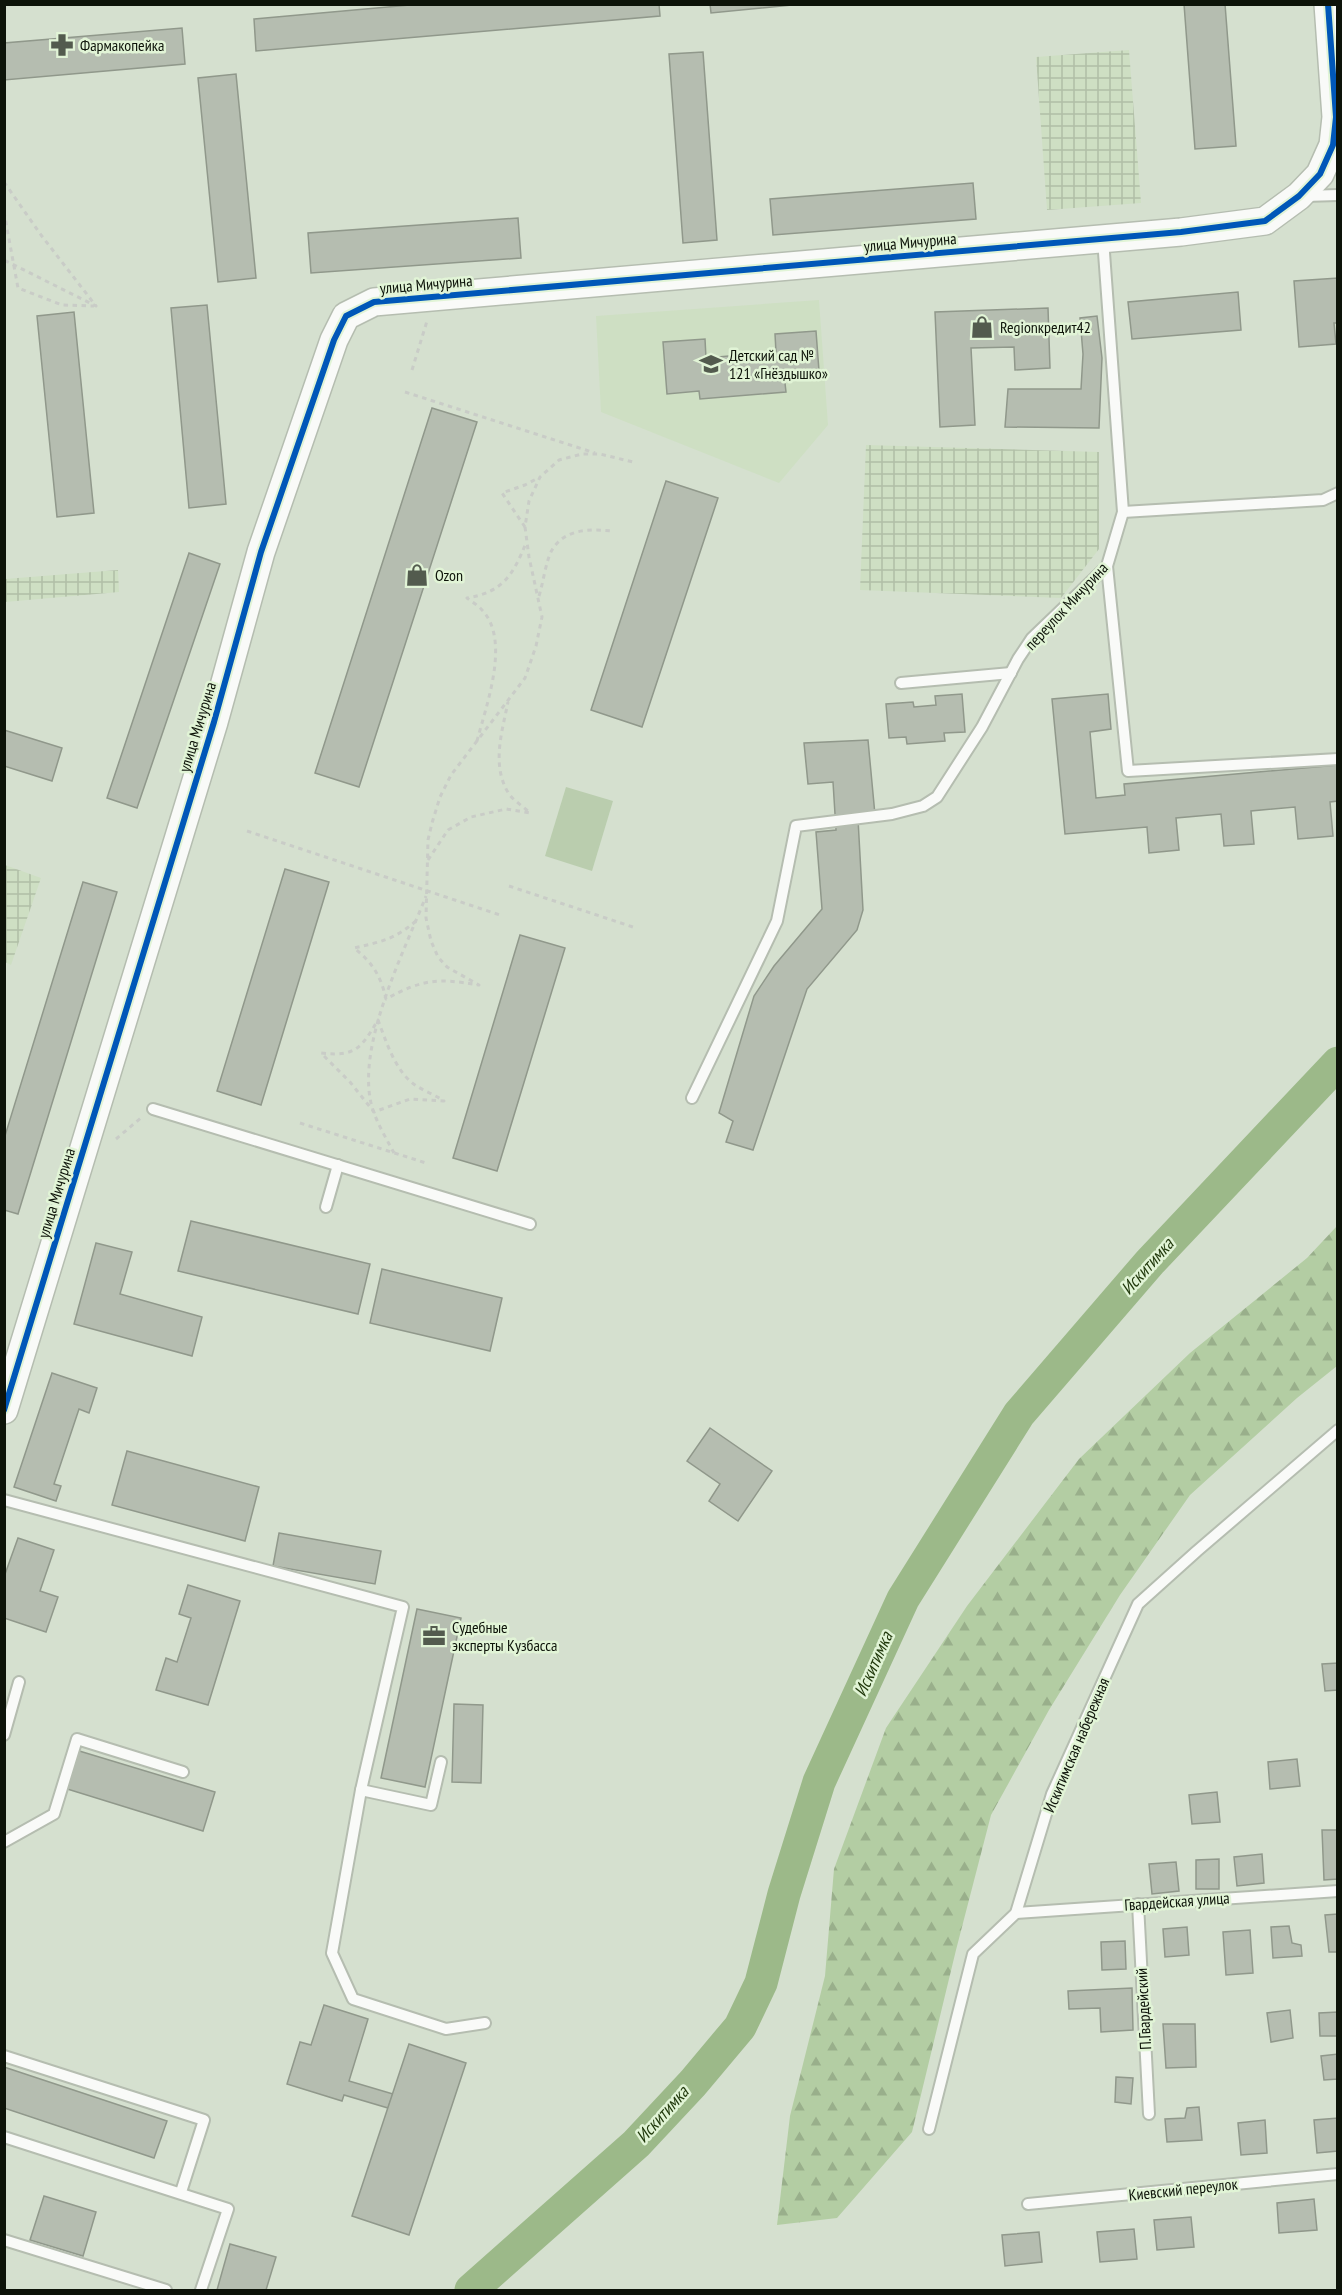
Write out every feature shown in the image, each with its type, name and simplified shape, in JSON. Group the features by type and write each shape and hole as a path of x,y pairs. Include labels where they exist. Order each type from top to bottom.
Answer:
{"street":[{"name":"улица Мичурина","path":"4,1410 210,733 261,552 334,340 346,316 374,302 1103,238 1265,221 1299,196 1320,174 1333,145 1337,117 1328,4"}],"lane":[{"path":"1299,196 1338,195"},
{"name":"переулок Мичурина","path":"692,1098 777,921 796,826 892,814 922,806 937,797 982,727 1032,638 1107,566 1123,512 1103,238"},
{"path":"1123,512 1323,500 1338,493"},
{"path":"1107,566 1128,771 1338,759"},
{"path":"902,683 1011,673"},
{"path":"153,1109 530,1224"},
{"path":"326,1207 338,1165"},
{"name":"Искитимская набережная","path":"929,2129 973,1954 1016,1913 1052,1794 1138,1604 1338,1430"},
{"path":"4,1500 403,1607 361,1790 332,1953 353,1999 446,2029 485,2023"},
{"path":"4,1735 19,1682"},
{"path":"4,1842 54,1814 77,1739 183,1772"},
{"path":"361,1790 430,1805 441,1762"},
{"name":"Гвардейская улица","path":"1016,1913 1338,1891"},
{"name":"П.Гвардейский","path":"1138,1904 1149,2114"},
{"path":"4,2055 204,2120 182,2192"},
{"path":"4,2137 182,2192 228,2209 201,2290"},
{"name":"Киевский переулок","path":"1028,2204 1338,2174"},
{"path":"4,2240 166,2290"}],"path":[{"path":"4,182 41,235 96,306"},
{"path":"4,212 18,288 62,305 96,306"},
{"path":"4,260 96,306"},
{"path":"412,370 427,321"},
{"path":"405,392 600,454 633,462"},
{"path":"525,526 502,493 540,477 559,460 582,454 600,454"},
{"path":"386,999 411,986 429,981 449,980 479,985 447,967 438,957 431,941 426,918 428,840 440,797 451,775 525,678 536,646 542,617 525,526 529,501 540,477"},
{"path":"539,598 552,550 569,534 588,529 613,531"},
{"path":"476,743 492,685 495,645 483,611 467,598 485,595 499,587 518,565 527,542"},
{"path":"427,861 448,830 471,817 506,809 530,813 510,795 502,778 499,757 508,702"},
{"path":"247,831 500,915"},
{"path":"509,886 636,928"},
{"path":"394,1153 370,1099 370,1050 378,1020 428,891"},
{"path":"386,999 382,982 374,967 354,948 399,935 416,921"},
{"path":"374,1112 350,1082 321,1053 340,1055 353,1051 363,1045 378,1020"},
{"path":"374,1112 410,1099 444,1101 413,1084 403,1072 387,1045 378,1020"},
{"path":"116,1139 153,1109"},
{"path":"300,1123 426,1163"}],"shaded area":[{"path":"1129,50 1141,203 1047,210 1036,57"},
{"name":"Детский сад № 121 «Гнёздышко»","path":"819,300 828,425 779,483 601,412 596,316"},
{"path":"866,445 1099,452 1099,549 1061,598 860,590"},
{"path":"118,570 119,592 5,602 5,579"},
{"path":"566,787 613,801 592,871 545,856"},
{"path":"5,865 41,878 11,965 5,962"}],"green space":[{"path":"1337,1226 1337,1366 1297,1398 1190,1495 1120,1595 1049,1710 991,1815 912,2132 837,2218 777,2225 790,2116 825,1976 834,1869 886,1728 967,1606 1079,1459 1190,1353 1307,1258"}],"building":[{"path":"421,4 659,4 660,16 256,51 254,19"},
{"path":"710,4 802,4 711,13"},
{"path":"1184,4 1225,4 1236,146 1195,149"},
{"path":"182,28 185,64 4,80 4,43"},
{"path":"703,52 717,240 683,243 669,54"},
{"path":"236,74 256,278 218,282 198,78"},
{"path":"973,183 976,219 773,235 770,199"},
{"path":"518,218 521,258 311,273 308,233"},
{"path":"1338,278 1338,323 1334,323 1336,344 1299,347 1294,281"},
{"path":"1238,292 1241,330 1132,339 1128,302"},
{"path":"207,305 226,504 189,508 171,308"},
{"path":"1048,308 1050,368 1015,370 1014,347 971,348 975,425 940,427 935,312"},
{"path":"74,312 94,513 57,517 37,316"},
{"path":"1097,316 1102,358 1099,428 1005,427 1008,389 1081,389 1083,354 1080,318"},
{"path":"816,331 819,371 784,374 786,392 700,399 699,391 667,394 663,342 705,339 706,358 776,352 775,334"},
{"path":"432,408 477,422 359,787 315,773"},
{"path":"666,481 718,498 642,727 591,710"},
{"path":"189,553 220,564 137,808 107,798"},
{"path":"962,694 965,732 944,733 945,741 907,744 906,737 889,738 886,704 913,702 914,707 936,705 935,696"},
{"path":"1108,694 1111,729 1090,732 1096,798 1125,795 1124,784 1338,765 1338,801 1330,802 1333,836 1298,839 1295,807 1251,811 1254,844 1224,846 1221,814 1176,818 1179,850 1149,853 1147,827 1065,834 1052,699"},
{"path":"4,730 62,748 52,781 4,766"},
{"path":"868,740 875,815 858,819 863,910 857,930 807,989 753,1150 726,1142 733,1121 719,1113 754,996 774,966 822,909 816,832 836,830 833,782 808,784 804,743"},
{"path":"285,869 329,882 261,1105 217,1091"},
{"path":"83,882 117,892 18,1214 4,1210 4,1139"},
{"path":"520,935 565,948 497,1171 453,1158"},
{"path":"191,1221 370,1264 358,1314 178,1271"},
{"path":"96,1243 132,1252 120,1294 202,1317 192,1356 74,1324"},
{"path":"382,1269 502,1298 490,1351 370,1323"},
{"path":"52,1373 97,1388 89,1413 79,1409 54,1484 61,1486 56,1501 14,1487"},
{"path":"710,1428 772,1471 738,1521 709,1501 720,1484 687,1461"},
{"path":"127,1451 259,1487 245,1541 112,1505"},
{"path":"279,1533 381,1551 375,1584 273,1566"},
{"path":"18,1538 54,1550 40,1591 58,1597 46,1632 4,1618 4,1577"},
{"path":"188,1585 240,1601 208,1705 156,1690 166,1658 177,1662 191,1618 179,1614"},
{"path":"417,1609 461,1618 425,1787 381,1778"},
{"path":"1338,1663 1338,1690 1325,1691 1322,1664"},
{"path":"454,1704 483,1705 481,1783 452,1782"},
{"path":"76,1750 215,1792 203,1831 64,1788"},
{"path":"1297,1759 1300,1786 1270,1789 1268,1762"},
{"path":"1217,1792 1220,1822 1192,1824 1189,1795"},
{"path":"1322,1830 1338,1830 1338,1879 1324,1880"},
{"path":"1262,1854 1264,1883 1237,1886 1234,1857"},
{"path":"1219,1859 1219,1889 1196,1889 1196,1860"},
{"path":"1176,1862 1179,1891 1152,1894 1149,1864"},
{"path":"1338,1914 1338,1952 1329,1952 1325,1915"},
{"path":"1289,1926 1292,1943 1301,1945 1302,1956 1273,1958 1271,1927"},
{"path":"1187,1927 1189,1955 1165,1957 1163,1929"},
{"path":"1250,1930 1253,1973 1226,1975 1223,1932"},
{"path":"1125,1941 1126,1969 1102,1970 1101,1942"},
{"path":"1132,1988 1133,2030 1101,2032 1100,2008 1069,2009 1068,1991"},
{"path":"324,2005 368,2019 349,2081 393,2094 388,2108 344,2095 342,2101 287,2084 300,2042 311,2045"},
{"path":"1290,2010 1293,2038 1271,2042 1267,2013"},
{"path":"1338,2012 1338,2036 1320,2036 1319,2013"},
{"path":"1163,2024 1195,2024 1196,2067 1166,2068"},
{"path":"409,2044 466,2063 409,2235 352,2216"},
{"path":"1338,2054 1338,2079 1324,2080 1321,2056"},
{"path":"4,2067 167,2121 154,2158 4,2108"},
{"path":"1116,2077 1133,2078 1131,2104 1115,2102"},
{"path":"1199,2107 1202,2140 1167,2142 1165,2119 1185,2118 1187,2108"},
{"path":"1338,2118 1338,2151 1317,2153 1314,2120"},
{"path":"1265,2120 1267,2153 1241,2155 1238,2123"},
{"path":"44,2196 96,2212 83,2256 30,2240"},
{"path":"1314,2199 1317,2230 1279,2233 1277,2203"},
{"path":"1191,2217 1194,2247 1157,2250 1154,2220"},
{"path":"1134,2229 1137,2259 1100,2262 1097,2232"},
{"path":"1039,2232 1042,2262 1005,2266 1002,2235"},
{"path":"230,2244 276,2257 266,2290 217,2290"}],"waterway":[{"name":"Искитимка","path":"471,2290 636,2144 693,2083 740,2027 761,1983 784,1894 819,1782 903,1599 1019,1414 1150,1262 1338,1063"}],"cycle path":[{"path":"4,1410 214,722 261,552 334,340 346,316 374,302 1181,232 1265,221 1299,196 1320,174 1333,145 1336,117 1328,4"}],"place":[{"name":"Фармакопейка","path":"62,45"},
{"name":"Regionкредит42","path":"982,327"},
{"name":"Детский сад № 121 «Гнёздышко»","path":"711,364"},
{"name":"Ozon","path":"417,575"},
{"name":"Судебные эксперты Кузбасса","path":"434,1636"}]}
